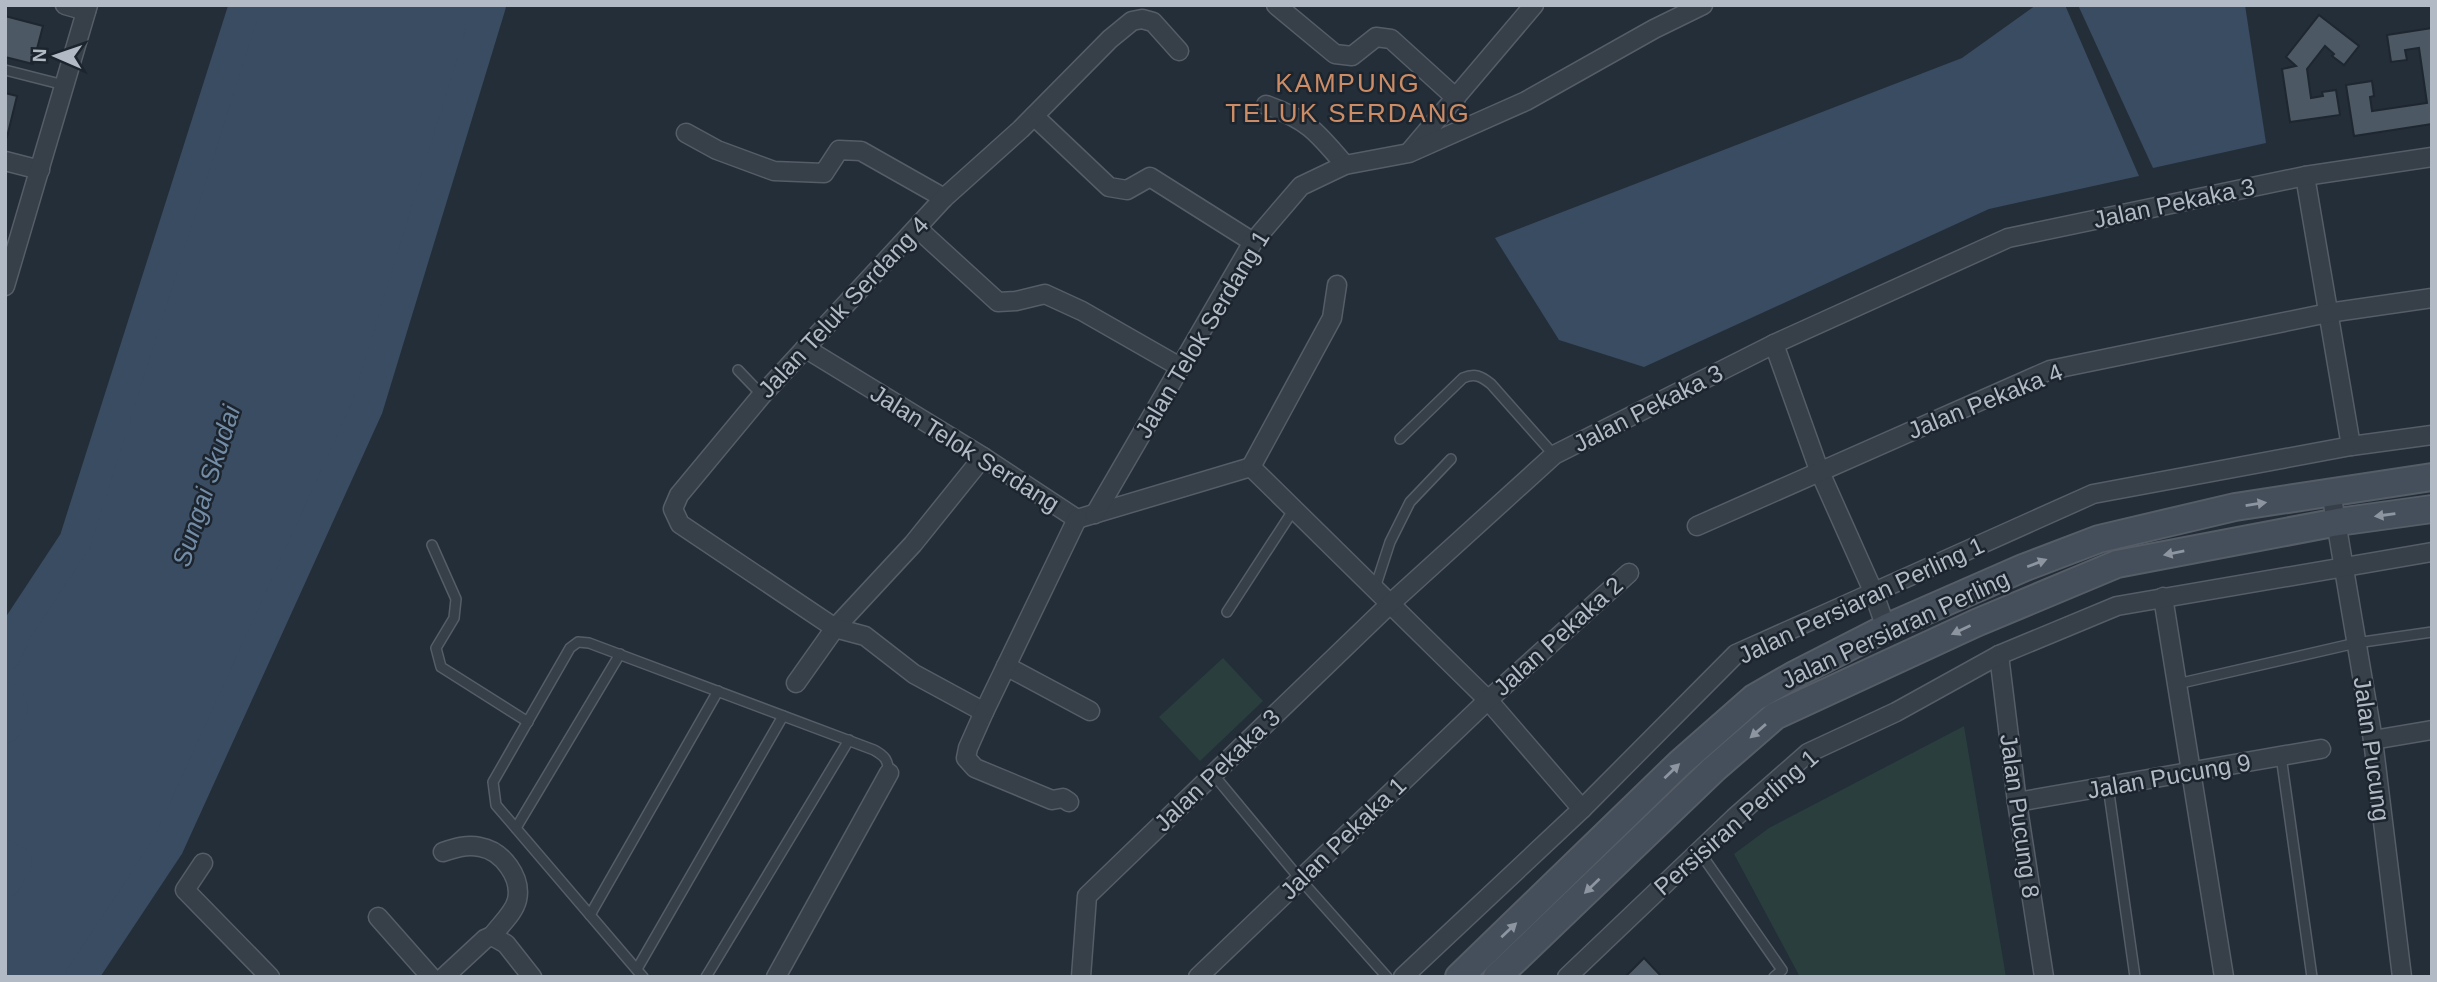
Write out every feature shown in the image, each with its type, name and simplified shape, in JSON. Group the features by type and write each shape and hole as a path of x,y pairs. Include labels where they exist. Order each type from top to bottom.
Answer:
{"main road":[{"name":"Jalan Persiaran Perling","path":"1459,977 1680,763 1754,698 1796,674 1886,628 2023,568 2099,539 2235,507 2432,477"},
{"name":"Jalan Persiaran Perling","path":"1497,977 1714,769 1775,716 1976,623 2117,564 2337,522 2432,509"}],"street":[{"path":"5,286 87,8 65,5"},
{"path":"1276,5 1335,54 1352,56 1376,37 1391,39 1456,98"},
{"path":"1409,153 1534,5"},
{"name":"Jalan Telok Serdang 1","path":"1095,513 1253,242 1301,186 1345,165 1409,153 1526,101 1654,29 1703,5"},
{"name":"Jalan Teluk Serdang 4","path":"835,628 680,524 673,509 679,495 762,395 944,198 1034,116 1110,39 1132,21 1142,19 1153,22 1179,51"},
{"path":"1266,105 1293,114 1318,133 1345,165"},
{"path":"1034,116 1109,187 1127,190 1150,177 1253,242"},
{"path":"687,133 717,150 774,171 824,173 839,150 860,151 944,198"},
{"name":"Jalan Pekaka 3","path":"1081,977 1087,896 1391,604 1554,455 1774,344 2008,238 2305,176 2432,157"},
{"path":"5,161 40,170"},
{"path":"2305,176 2351,446"},
{"path":"917,228 998,302 1045,294 1082,311 1180,367"},
{"path":"1337,285 1332,318 1251,467 1488,700 1582,809"},
{"name":"Jalan Pekaka 4","path":"1697,526 2050,370 2328,313 2432,298"},
{"path":"1774,344 1819,470 1873,591 1886,628"},
{"name":"Jalan Telok Serdang","path":"805,348 984,457 1077,519 1251,467"},
{"name":"Jalan Persiaran Perling 1","path":"1403,977 1582,809 1736,654 2093,494 2351,446 2432,435"},
{"path":"796,683 835,628 913,544 984,457"},
{"name":"Jalan Pucung","path":"2331,492 2373,740 2402,977"},
{"path":"1069,802 1063,798 1052,800 970,765 966,758 984,712 1077,519"},
{"path":"1999,655 2117,606 2432,552"},
{"name":"Jalan Pekaka 2","path":"1488,700 1629,573"},
{"path":"2163,597 2224,977"},
{"path":"835,628 865,636 914,674 984,712"},
{"name":"Jalan Pucung 8","path":"1999,655 2017,802 2044,977"},
{"name":"Persisiran Perling 1","path":"1567,977 1699,851 1808,753 1896,712 1999,655"},
{"path":"1006,666 1090,711"},
{"name":"Jalan Pekaka 1","path":"1198,977 1488,700"},
{"path":"2373,740 2432,730"},
{"name":"Jalan Pucung 9","path":"2017,802 2321,749"},
{"path":"776,977 888,772"},
{"path":"443,852 459,846 486,849 508,864 518,889 516,902 492,936 485,939 444,977"},
{"path":"203,863 185,890 270,977"},
{"path":"378,917 431,977"},
{"path":"492,936 506,944 532,977"}],"lane":[{"path":"5,70 64,85"},
{"path":"738,370 762,395"},
{"path":"1400,439 1463,378 1472,374 1491,384 1554,455"},
{"path":"1375,588 1390,542 1410,502 1451,459"},
{"path":"1227,612 1293,509"},
{"path":"432,545 456,599 454,618 436,648 440,667 528,723"},
{"path":"2177,684 2356,643 2432,632"},
{"path":"783,716 640,973 496,805 493,782 570,648 578,642 620,654 849,740 884,756 888,763 888,772"},
{"path":"516,828 620,654"},
{"path":"590,915 718,691"},
{"path":"706,977 849,740"},
{"path":"2280,756 2312,977"},
{"path":"1213,774 1300,879 1387,977"},
{"path":"2108,786 2136,977"},
{"path":"1699,851 1782,970 1774,977"}],"green space":[{"path":"1223,658 1263,701 1200,761 1159,717"},
{"path":"1964,726 2006,977 1800,977 1734,854 1769,828"}],"water":[{"name":"Sungai Skudai","path":"245,5 490,5 367,408 168,846 81,977 5,977 5,882 16,863 5,856 5,727 12,708 5,698 5,655 15,632 75,541"},
{"path":"2036,5 2065,5 2139,176 1989,209 1644,367 1559,340 1495,238 1962,58"},
{"path":"2078,5 2245,5 2266,143 2153,168"}],"building":[{"path":"2319,15 2359,46 2344,65 2332,56 2334,54 2325,46 2307,69 2311,98 2323,96 2322,92 2336,90 2340,115 2290,122 2282,69 2296,66 2286,57"},
{"path":"5,16 43,26 33,64 5,57"},
{"path":"2432,28 2432,124 2354,136 2346,85 2372,81 2372,111 2427,103 2419,48 2405,50 2407,60 2391,62 2387,35"},
{"path":"5,93 17,96 7,137 5,137"},
{"path":"1644,958 1662,977 1625,977"}],"waterway":[{"path":"5,655 15,632 75,541 245,5"},
{"path":"81,977 168,846 367,408 490,5"},
{"path":"5,698 12,708 5,727"},
{"path":"5,856 16,862 5,882"}],"district":[{"name":"KAMPUNG TELUK SERDANG","path":"1348,98"}]}
